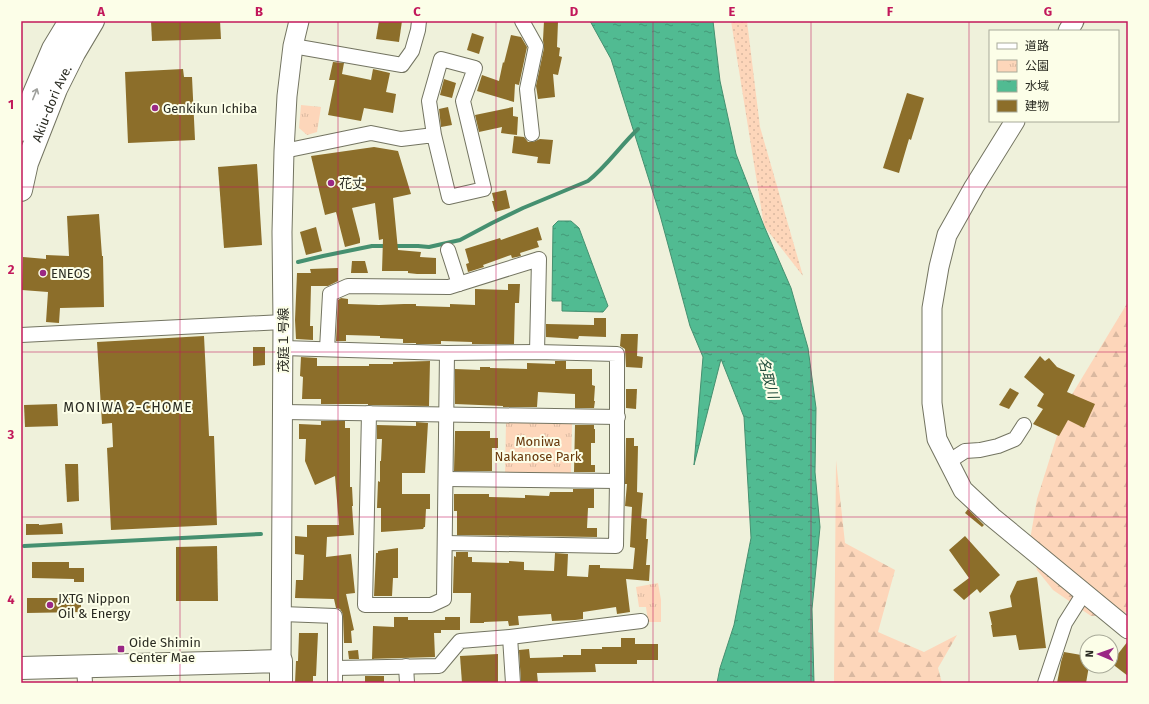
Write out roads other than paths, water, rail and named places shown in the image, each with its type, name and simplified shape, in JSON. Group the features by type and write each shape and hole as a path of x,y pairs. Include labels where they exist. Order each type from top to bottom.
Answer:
{"main road":[{"name":"Akiu-dori Ave.","path":"21,130 33,96 54,49 70,21"},
{"name":"Akiu-dori Ave.","path":"21,190 27,163 56,89 92,21"},
{"path":"21,668 84,675 281,661 280,683"}],"street":[{"name":"茂庭１号線","path":"281,661 283,412 282,232 284,151 287,96 293,46 299,21"},
{"path":"293,46 402,66 412,51 419,21"},
{"path":"522,21 536,46 527,89 532,134"},
{"path":"1069,30 1074,21"},
{"path":"441,59 475,68 464,101 484,189 449,196 434,135 429,101 441,59"},
{"path":"1014,122 974,187 947,235 939,267 932,308 932,403 937,439 963,490 992,517 1128,629"},
{"path":"284,151 371,133 401,139 434,135"},
{"path":"448,250 458,284"},
{"path":"327,349 330,294 348,286 449,287 539,259 537,352"},
{"path":"21,335 283,322"},
{"path":"283,348 447,353 537,352 617,354 618,417 616,546 445,543"},
{"path":"369,413 365,605 431,605 444,599 447,353"},
{"path":"283,412 618,417"},
{"path":"948,462 965,451 980,450 998,446 1015,439 1024,425"},
{"path":"446,479 617,481"},
{"path":"1045,683 1065,623 1084,593"},
{"path":"282,614 336,616 335,683"},
{"path":"335,668 439,666 460,641 510,637 641,621"},
{"path":"510,637 513,683"},
{"path":"406,666 407,683"}],"water":[{"name":"名取川","path":"590,21 713,21 720,81 736,154 764,226 791,288 808,348 816,408 815,472 820,527 812,609 814,683 717,683 720,668 734,625 751,538 744,417 721,359 694,465 703,357 690,326 660,215 611,59"},
{"path":"558,221 571,221 579,228 608,306 603,312 562,311 562,301 552,301 553,226"}],"waterway":[{"path":"298,262 372,246 429,247 460,240 523,208 588,181 638,129"},
{"path":"24,546 261,534"}],"place":[{"name":"Genkikun Ichiba","path":"155,108"},
{"name":"花丈","path":"331,183"},
{"name":"ENEOS","path":"43,273"},
{"name":"JXTG Nippon Oil & Energy","path":"50,605"},
{"name":"Oide Shimin Center Mae","path":"121,649"}],"district":[{"name":"MONIWA 2-CHOME","path":"128,407"}],"park label":[{"name":"Moniwa Nakanose Park","path":"538,448"}]}
